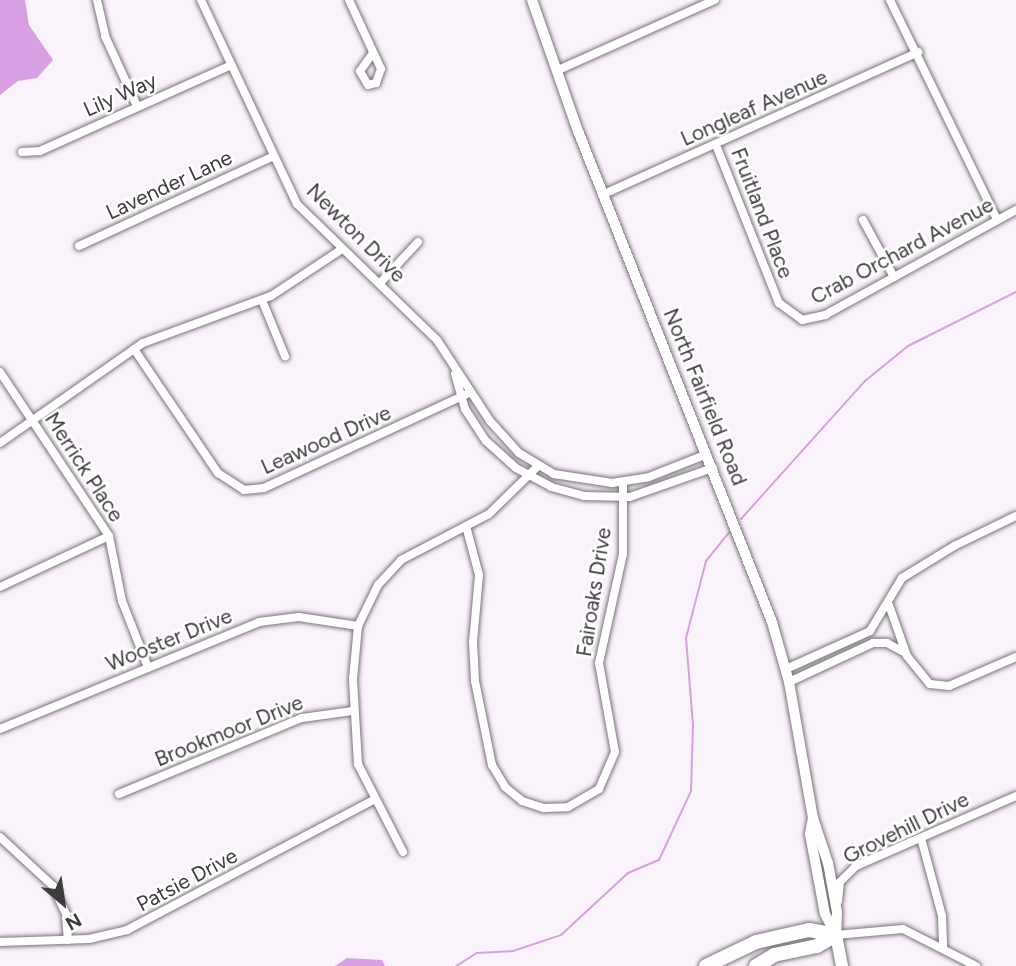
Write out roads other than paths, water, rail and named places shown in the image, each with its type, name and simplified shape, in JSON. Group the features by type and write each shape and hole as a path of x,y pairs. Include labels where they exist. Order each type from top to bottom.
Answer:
{"highway":[{"path":"706,966 756,942 808,930 836,935"},
{"path":"756,966 774,955 817,946 836,935"}],"main road":[{"name":"North Fairfield Road","path":"533,0 556,71 762,593 789,682 813,818 820,832 837,912 836,935 842,966"},
{"name":"North Fairfield Road","path":"813,818 810,834 825,915 836,935"}],"street":[{"path":"97,0 105,36 137,106"},
{"name":"Newton Drive","path":"201,0 297,204 437,340 502,435 537,467 571,479 623,483 707,454"},
{"path":"349,0 373,52"},
{"path":"556,71 715,0"},
{"path":"890,0 918,52 997,219"},
{"name":"Longleaf Avenue","path":"604,194 918,52"},
{"name":"Lily Way","path":"22,152 40,151 231,65"},
{"name":"Fruitland Place","path":"716,145 779,303 788,314 804,320"},
{"name":"Lavender Lane","path":"79,246 274,156"},
{"name":"Crab Orchard Avenue","path":"804,320 825,315 1016,210"},
{"path":"863,220 894,277"},
{"path":"380,283 418,242"},
{"path":"0,443 134,349 169,330 262,300 304,278 342,249"},
{"path":"262,300 285,356"},
{"name":"Leawood Drive","path":"134,349 218,473 244,490 264,488 471,392"},
{"name":"Newton Drive","path":"453,364 462,397 486,441 528,476 574,494 623,498 672,486 713,468"},
{"name":"Merrick Place","path":"0,372 109,536 122,601 148,667"},
{"path":"403,852 358,764 353,711 358,626 378,585 401,560 489,513 537,467"},
{"name":"Fairoaks Drive","path":"466,526 478,575 474,672 492,765 505,787 522,801 544,808 568,807 599,789 615,752 600,663 623,554 623,483"},
{"path":"786,669 870,631 889,602 897,583 923,564 1016,516"},
{"path":"0,587 109,536"},
{"path":"889,602 891,620 907,656 925,681 943,687 1016,657"},
{"name":"Wooster Drive","path":"0,729 271,619 299,617 358,626"},
{"path":"789,682 873,643 892,644 907,656"},
{"name":"Brookmoor Drive","path":"119,794 302,718 353,711"},
{"name":"Grovehill Drive","path":"837,912 840,882 856,866 1016,796"},
{"name":"Patsie Drive","path":"0,942 101,937 145,923 375,799"},
{"path":"0,837 53,886 66,914 68,940"},
{"path":"921,838 942,916 943,947"},
{"path":"836,935 891,928 916,933 976,966"}],"waterway":[{"path":"741,519 865,381 908,346 1016,292"},
{"path":"456,966 477,953 513,951 561,935 628,873 659,860 691,791 693,725 686,638 706,561 730,531"}]}
